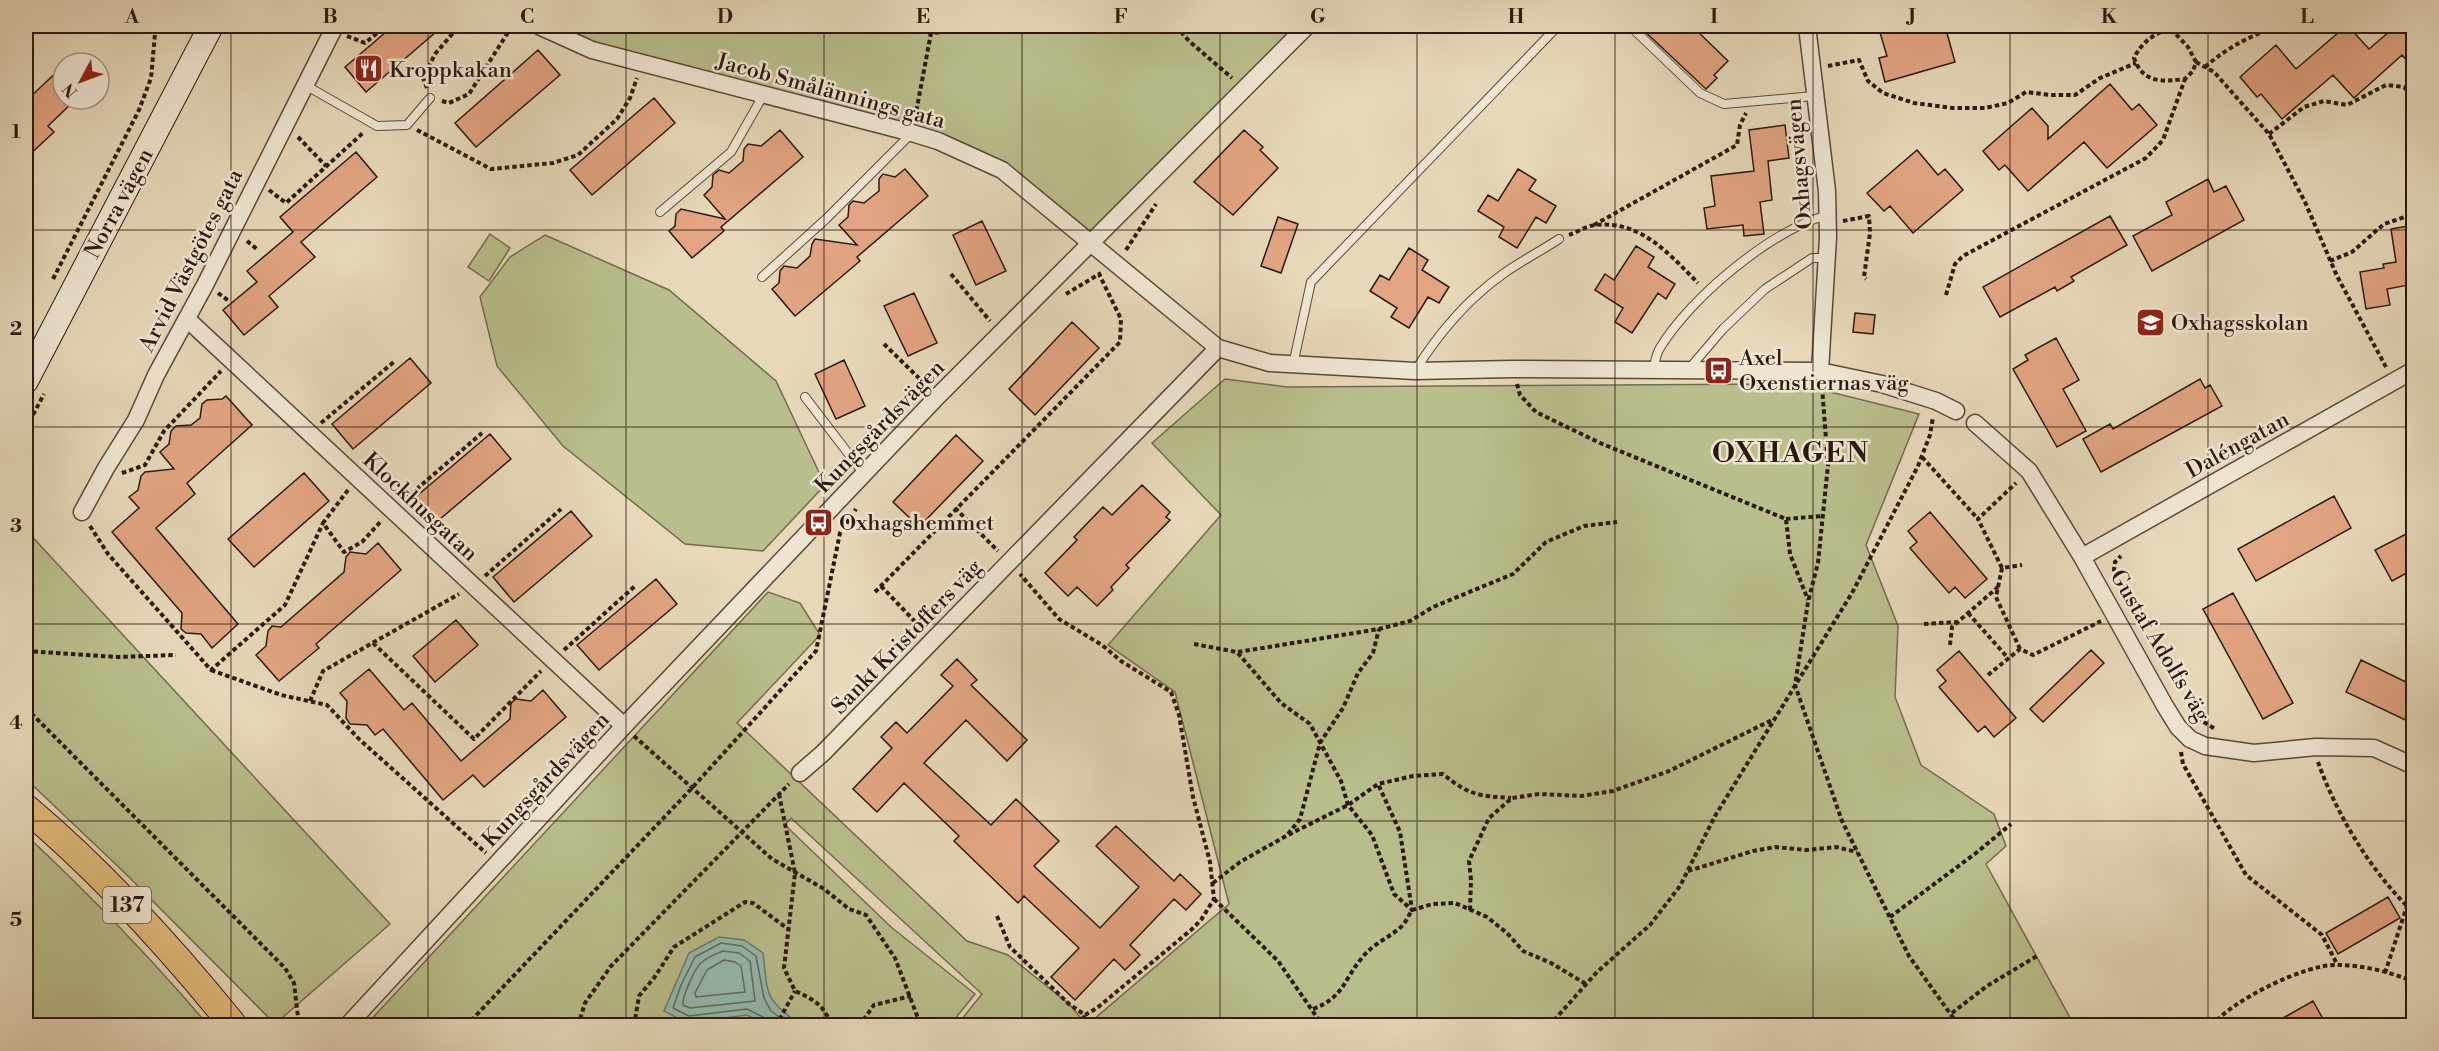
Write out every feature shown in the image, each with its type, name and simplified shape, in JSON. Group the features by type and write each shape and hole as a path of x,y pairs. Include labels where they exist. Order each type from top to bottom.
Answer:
{"main road":[{"name":"Norra vägen","path":"26,381 211,26"},
{"name":"137","path":"26,808 105,882 228,1018"}],"street":[{"name":"Jacob Smålännings gata","path":"539,26 592,50 938,141 1002,170 1090,241"},
{"name":"Kungsgårdsvägen","path":"347,1026 624,726 938,396 1090,241 1307,26"},
{"name":"Oxhagsvägen","path":"1807,26 1827,191 1835,218 1827,258 1820,371"},
{"name":"Arvid Västgötes gata","path":"82,512 136,420 156,375 187,319 334,28"},
{"path":"1090,241 1159,302 1218,348 1270,363 1415,371 1512,369 1820,371 1882,384 1936,401 1956,411"},
{"name":"Klockhusgatan","path":"187,319 624,726"},
{"name":"Sankt Kristoffers väg","path":"800,773 823,753 1218,348"},
{"name":"Daléngatan","path":"2082,557 2414,370"},
{"name":"Gustaf Adolfs väg","path":"1975,423 2029,471 2082,557 2178,727 2190,739 2205,746 2254,753 2316,747 2374,748 2414,765"}],"lane":[{"path":"1293,365 1311,282 1558,26"},
{"path":"1630,26 1700,93 1724,104 1814,96"},
{"path":"305,85 376,126 407,125 430,98"},
{"path":"660,212 731,152 764,94"},
{"path":"762,277 826,219 912,133"},
{"path":"1653,370 1659,350 1694,304 1707,292 1759,249 1812,219 1835,218"},
{"path":"1415,371 1437,337 1467,307 1502,275 1559,239"},
{"path":"1688,370 1723,329 1765,289 1812,258 1827,258"},
{"path":"805,397 864,474"},
{"path":"1956,411 1975,423"}],"path":[{"path":"53,280 139,110 151,78 155,34 160,26"},
{"path":"334,28 365,43 386,26"},
{"path":"459,26 435,54 423,78 430,98 449,102 469,94 513,26"},
{"path":"906,26 931,33 1014,26"},
{"path":"1176,26 1189,41 1244,88"},
{"path":"2205,67 2224,50 2254,34 2280,26"},
{"path":"2185,79 2150,79 2139,71 2134,58 2139,47 2163,27 2171,29 2188,47 2196,62 2214,72 2269,134 2305,202 2330,261 2394,381"},
{"path":"912,133 931,33"},
{"path":"1812,70 1859,60 1868,81 1882,93 1923,104 1953,108 1985,108 2008,103 2026,92 2050,95 2075,94 2100,78 2136,63"},
{"path":"1946,295 1955,264 1963,256 2146,158 2163,140 2185,79 2193,71 2196,62"},
{"path":"407,125 491,169 553,163 578,155 617,119 630,98 642,63"},
{"path":"2269,134 2304,107 2324,101 2347,105 2386,85 2404,87 2414,98"},
{"path":"1559,239 1594,225 1737,145 1740,125 1753,102"},
{"path":"285,123 326,166"},
{"path":"257,180 286,203 373,124"},
{"path":"1065,295 1099,274 1124,253 1161,195"},
{"path":"2330,261 2352,252 2384,224 2414,214"},
{"path":"1835,218 1869,216 1870,233 1863,277 1866,279"},
{"path":"1594,225 1626,227 1654,241 1707,292"},
{"path":"951,274 999,333"},
{"path":"875,592 1120,342 1121,319 1099,274"},
{"path":"884,344 938,396"},
{"path":"99,481 145,465 164,431 232,360"},
{"path":"309,433 395,361"},
{"path":"1512,369 1520,395 1536,412 1600,443 1690,482 1786,519 1822,516"},
{"path":"1820,371 1828,465 1818,563 1795,685 1842,821 1909,956 1952,1013 1959,1026"},
{"path":"1549,1026 1587,984 1650,925 1680,886 1714,816 1852,593 1922,457 1930,435 1936,401"},
{"path":"323,524 344,552 362,542 392,510 482,433"},
{"path":"1922,457 1978,519 2002,568 1996,597 2020,649 2032,655 2115,614"},
{"path":"1978,519 2029,471"},
{"path":"211,670 285,604 323,524 357,478"},
{"path":"465,1026 692,788 816,651 840,533 862,500"},
{"path":"955,508 1009,562 1059,619 1171,692 1179,715 1193,797 1210,862 1214,899 1278,961 1323,1026"},
{"path":"310,701 323,671 474,586 561,509"},
{"path":"82,512 108,554 211,670 281,695 327,705 359,739 498,864"},
{"path":"1786,519 1790,554 1809,602"},
{"path":"979,532 990,520"},
{"path":"1194,644 1237,652 1379,629 1410,621 1433,607 1513,574 1546,542 1584,526 1617,522"},
{"path":"2118,589 2113,579 2115,562 2126,550"},
{"path":"2002,568 2022,565"},
{"path":"373,643 474,739 553,660 635,586"},
{"path":"881,586 933,640"},
{"path":"1950,645 1952,627 1998,586"},
{"path":"1968,613 2007,658"},
{"path":"1924,624 1958,622"},
{"path":"1286,836 1300,819 1320,743 1343,708 1358,673 1373,653 1379,629"},
{"path":"1988,675 2020,649"},
{"path":"26,651 118,657 176,655"},
{"path":"1237,652 1281,703 1310,724 1341,781 1348,805 1372,835 1394,894 1412,910"},
{"path":"26,708 285,968 294,983 299,1026"},
{"path":"2184,710 2217,730"},
{"path":"1212,884 1240,862 1348,805 1378,784 1413,776 1443,774 1464,790 1487,797 1512,798 1539,794 1581,796 1613,791 1669,771 1775,718"},
{"path":"624,726 772,859 824,889 849,909 866,915 895,958 921,1026"},
{"path":"2178,727 2182,764 2246,875 2322,935 2337,964"},
{"path":"2316,747 2317,759 2331,797 2392,892 2407,906"},
{"path":"578,1026 585,1003 611,966 800,773"},
{"path":"1313,1009 1327,1004 1345,986 1360,959 1376,944 1403,925 1412,910 1400,832 1378,784"},
{"path":"778,794 795,873 784,968 795,991 817,1000 827,1014 831,1026"},
{"path":"1470,910 1469,861 1489,818 1512,798"},
{"path":"1890,917 2011,824"},
{"path":"1688,872 1753,851 1775,847 1806,850 1836,847 1857,852"},
{"path":"2385,973 2407,906 2414,898"},
{"path":"1078,1026 1085,1015 1097,1008 1191,930 1201,920 1214,899"},
{"path":"634,1026 639,996 674,947 704,927 745,902 753,903 788,929"},
{"path":"1412,910 1432,904 1455,903 1487,917 1507,933 1523,951 1551,963 1587,984"},
{"path":"997,916 1010,947 1069,1004 1085,1015"},
{"path":"1952,1013 1987,986 2037,956"},
{"path":"2212,1026 2218,1017 2254,993 2316,968 2337,964 2385,973 2414,982"},
{"path":"776,1026 795,991"},
{"path":"859,1026 874,1005 911,996"},
{"path":"976,1026 986,1026"}],"green space":[{"path":"539,26 1307,26 1091,241 1002,170 938,141 592,50"},
{"path":"490,234 510,248 489,281 468,267"},
{"path":"545,235 669,290 776,381 825,485 763,551 685,544 563,446 497,366 480,297 510,257"},
{"path":"1225,379 1287,387 1798,384 1919,414 1866,545 1898,626 1895,697 1921,765 1994,814 2006,846 1986,864 2074,1025 1087,1025 1229,904 1175,692 1108,645 1221,515 1152,443"},
{"path":"26,530 390,924 275,1024 127,875 26,779"},
{"path":"768,592 800,603 820,635 737,723 967,941 1008,955 1069,1004 1087,1025 957,1025 982,994 791,818 785,825 891,927 975,994 950,1025 365,1026"},
{"path":"26,835 120,927 208,1025 26,1025"}],"water":[{"path":"719,937 744,940 763,953 769,994 778,1007 798,1023 797,1025 767,1025 747,1015 687,1023 664,1011 689,953"}],"building":[{"path":"393,26 443,26 366,92 345,67"},
{"path":"1639,26 1692,26 1728,61 1714,75 1717,78 1706,89"},
{"path":"1878,26 1945,26 1955,62 1885,82 1879,58 1887,56"},
{"path":"2346,26 2369,49 2396,26 2414,26 2414,68 2402,55 2354,98 2333,75 2282,119 2261,94 2257,97 2240,77 2276,45 2296,69"},
{"path":"538,50 560,75 476,147 455,123"},
{"path":"51,77 51,111 64,111 48,126 54,132 26,158 26,101"},
{"path":"2110,84 2132,110 2139,104 2157,125 2107,168 2084,142 2028,191 2005,165 1999,170 1983,151 2032,108 2048,126 2048,139"},
{"path":"654,98 675,123 592,195 570,170"},
{"path":"1785,125 1789,158 1768,161 1772,200 1760,202 1764,234 1744,236 1743,225 1707,229 1704,208 1715,206 1711,176 1754,171 1749,130"},
{"path":"780,130 803,157 721,227 724,231 692,258 669,231 675,226 676,214 681,209 725,219 704,195 712,187 713,175 719,170 729,173 743,161 744,149 748,144 761,146"},
{"path":"1244,130 1263,147 1260,150 1278,168 1233,215 1194,182"},
{"path":"1917,150 1938,175 1945,169 1963,190 1913,233 1890,206 1884,211 1867,193"},
{"path":"356,152 377,177 301,242 315,257 269,296 278,307 244,335 223,310 257,282 247,271 293,232 280,217"},
{"path":"905,169 928,196 857,257 860,261 795,316 772,289 779,283 780,271 784,266 797,268 810,256 815,239 857,245 839,225 848,217 849,205 853,201 864,203 879,191 879,179 883,174 895,177"},
{"path":"1518,169 1536,180 1529,190 1556,206 1546,223 1536,217 1517,248 1499,237 1504,227 1478,211 1488,195 1498,201"},
{"path":"2208,179 2214,192 2226,186 2244,220 2152,271 2133,236 2172,215 2166,202"},
{"path":"2110,216 2127,245 2071,277 2074,281 2057,291 2055,287 2000,317 1983,287"},
{"path":"1278,217 1298,224 1281,273 1261,266"},
{"path":"982,221 1006,271 976,285 953,235"},
{"path":"2414,225 2414,284 2387,289 2390,305 2366,309 2360,272 2384,268 2383,264 2396,262 2391,229"},
{"path":"1636,246 1654,257 1648,267 1675,284 1666,299 1658,293 1632,333 1615,322 1623,308 1595,290 1605,274 1614,280"},
{"path":"1409,248 1428,260 1422,270 1449,287 1439,303 1428,297 1409,328 1391,317 1397,308 1370,291 1380,275 1389,280"},
{"path":"914,293 937,343 908,356 884,306"},
{"path":"1855,313 1875,315 1873,334 1853,332"},
{"path":"1072,322 1099,348 1035,415 1009,389"},
{"path":"2056,338 2079,380 2063,389 2086,431 2057,447 2013,369 2028,360 2025,355"},
{"path":"410,358 431,383 353,449 332,424"},
{"path":"844,360 865,406 836,419 815,374"},
{"path":"2200,379 2205,388 2210,385 2222,406 2101,472 2083,439 2110,424 2113,429"},
{"path":"226,396 252,425 187,483 195,494 156,528 238,624 212,648 201,634 186,633 181,629 182,613 112,532 139,508 129,497 138,490 141,476 145,472 174,469 160,452 169,444 171,431 176,426 191,425 200,418 202,404 207,400 222,399"},
{"path":"490,434 511,459 433,525 412,500"},
{"path":"956,435 983,461 919,527 893,502"},
{"path":"304,473 329,501 254,567 228,539"},
{"path":"1142,485 1170,512 1166,517 1170,520 1126,565 1129,568 1111,587 1113,590 1097,606 1077,587 1068,596 1045,573 1077,540 1074,537 1103,507 1112,515"},
{"path":"2334,496 2351,528 2256,581 2238,549"},
{"path":"571,511 592,536 514,602 493,577"},
{"path":"1930,512 1987,579 1965,598 1955,587 1949,593 1910,548 1917,542 1908,531"},
{"path":"2414,530 2414,569 2392,581 2375,550"},
{"path":"378,543 401,570 316,644 319,648 279,681 256,655 266,646 268,631 272,626 281,627 344,572 346,557 350,552 366,554"},
{"path":"656,579 677,604 599,670 577,645"},
{"path":"2233,593 2293,703 2263,719 2203,609"},
{"path":"456,620 478,645 435,682 413,656"},
{"path":"2091,650 2104,663 2043,722 2030,709"},
{"path":"1959,651 2016,718 1994,737 1985,726 1978,732 1939,687 1946,681 1937,670"},
{"path":"957,659 977,680 971,685 1027,740 1007,761 966,720 924,763 991,825 1016,799 1059,841 1034,866 1100,928 1139,887 1096,846 1116,826 1174,881 1180,874 1201,894 1186,910 1174,899 1130,945 1140,955 1125,970 1114,959 1075,1000 1051,977 1079,948 1024,896 1018,903 954,841 959,836 904,783 877,812 853,789 892,748 881,737 896,722 907,733 953,686 941,675"},
{"path":"2361,660 2414,686 2414,724 2346,692"},
{"path":"369,669 404,710 412,703 461,761 510,719 511,703 516,699 531,701 543,690 566,717 484,787 473,775 443,800 383,729 375,735 367,725 350,724 346,718 347,701 340,693"},
{"path":"2388,897 2400,918 2338,954 2326,933"},
{"path":"2313,1001 2327,1026 2269,1026"}],"place":[{"name":"Kroppkakan","path":"368,69"},
{"name":"Oxhagsskolan","path":"2150,322"},
{"name":"Axel Oxenstiernas väg","path":"1718,370"},
{"name":"Oxhagshemmet","path":"818,522"}],"district":[{"name":"OXHAGEN","path":"1791,452"}]}
